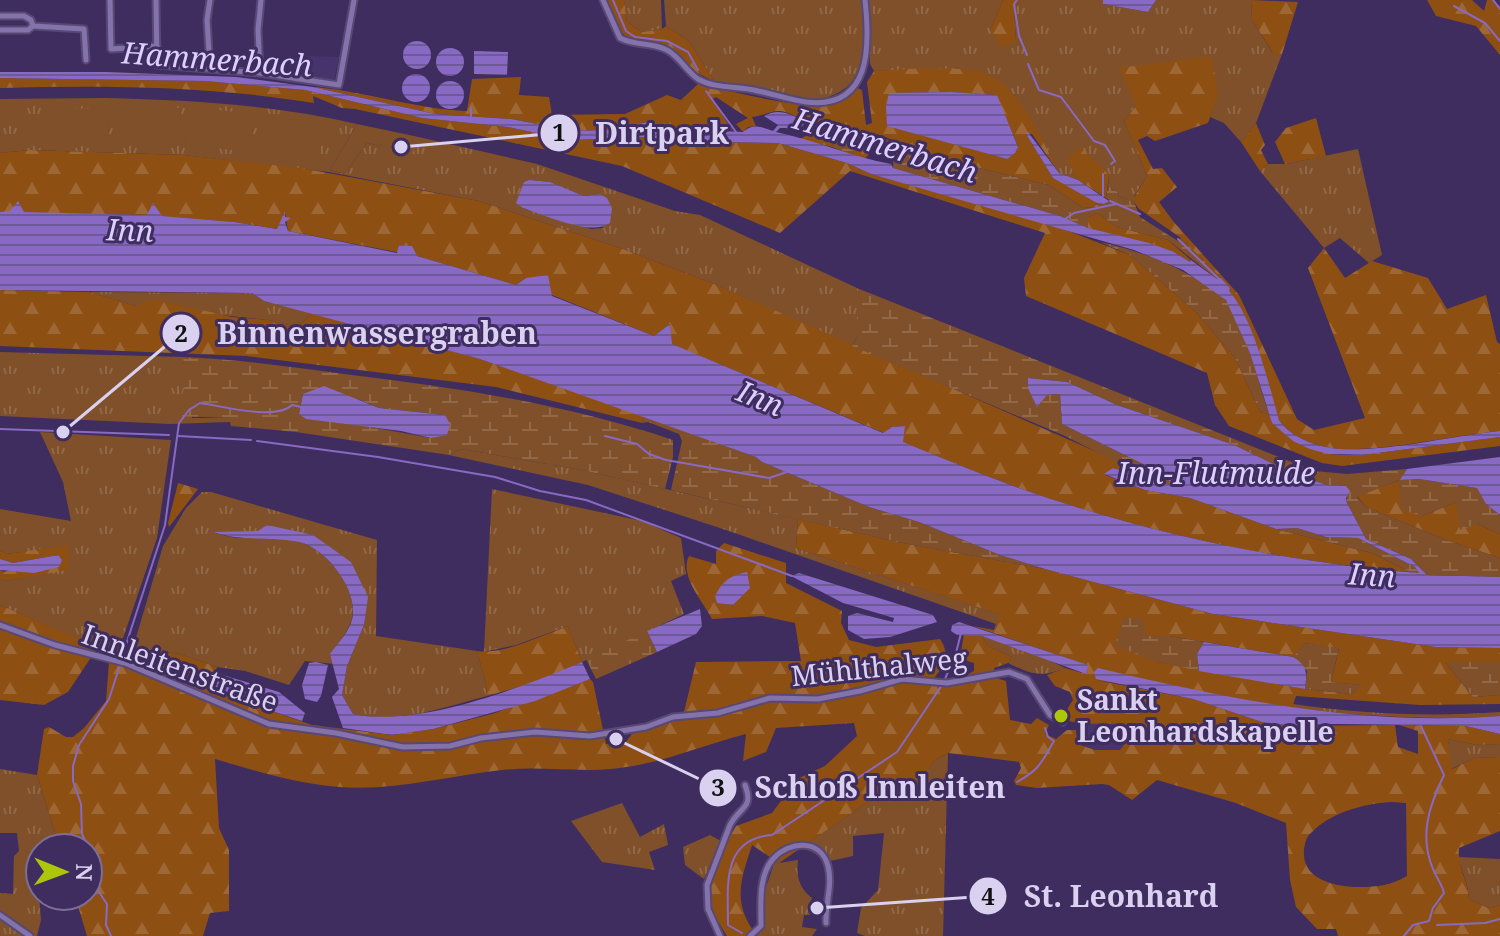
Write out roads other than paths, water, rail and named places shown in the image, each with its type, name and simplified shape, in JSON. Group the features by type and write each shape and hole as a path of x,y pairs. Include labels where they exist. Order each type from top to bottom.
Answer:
{"street":[{"path":"110,0 111,49 157,46"},
{"path":"156,0 157,65 260,73 339,85 354,0"},
{"path":"210,0 207,20 210,69"},
{"path":"260,73 258,30 261,0"},
{"path":"603,0 620,38 669,51 698,79 816,102 844,95 865,69 868,54 865,0"},
{"path":"0,16 24,16 31,20 33,26"},
{"path":"0,30 28,30 33,26 84,29 86,60"},
{"name":"Innleitenstraße","path":"0,625 55,645 125,663 269,724 336,733 403,747 450,746 481,738 535,732 590,736 646,727 673,717 726,711"},
{"name":"Mühlthalweg","path":"726,711 770,698 818,699 902,679 945,683 997,673 1017,673 1031,684 1050,715 1063,722"},
{"path":"720,936 708,909 707,885 730,825 748,804 750,797 745,785"},
{"path":"750,936 761,926 764,879 773,859 789,848 805,844 815,846 828,864 830,894 826,923"},
{"path":"0,915 30,936"}],"water":[{"path":"1103,0 1156,0 1148,12 1103,4"},
{"path":"417,41 427,45 431,55 427,65 417,69 407,65 403,55 407,45"},
{"path":"450,48 460,52 464,62 460,72 450,76 440,72 436,62 440,52"},
{"path":"474,51 508,52 507,75 474,74"},
{"path":"0,72 236,77 313,87 435,114 511,119 574,131 607,130 653,121 660,128 743,132 757,127 773,131 778,125 764,116 775,112 785,113 806,121 798,128 780,128 776,132 1060,216 1088,228 1149,243 1191,260 1217,279 1221,278 1230,288 1253,334 1279,420 1290,432 1305,440 1331,448 1357,449 1500,431 1500,437 1362,455 1328,454 1310,449 1293,441 1272,423 1250,353 1226,300 1183,270 1134,250 871,174 847,163 778,143 669,141 645,137 570,140 508,127 422,118 305,90 205,81 0,78"},
{"path":"416,74 426,78 430,88 426,98 416,102 406,98 402,88 406,78"},
{"path":"450,81 460,85 464,95 460,105 450,109 440,105 436,95 440,85"},
{"path":"889,93 997,95 1018,147 1015,153 1007,159 887,126"},
{"path":"1028,132 1059,173 1078,180 1109,201 1097,203 1053,178 1026,134"},
{"path":"524,182 550,182 584,196 600,194 607,198 612,208 610,223 591,228 555,220 523,208 516,203"},
{"path":"18,201 24,212 147,215 153,203 162,216 277,229 285,211 285,217 291,218 285,222 288,231 397,253 399,245 412,246 417,256 516,285 526,278 548,275 552,296 654,336 670,324 672,344 883,433 892,427 905,426 903,442 1016,487 1114,518 1214,543 1316,561 1419,573 1415,567 1358,538 1326,537 1297,528 1276,529 1190,498 1145,490 1104,474 1113,468 1178,487 1153,469 1062,424 1060,394 1047,395 1037,407 1028,388 1028,378 1067,382 1117,405 1234,445 1294,474 1327,485 1346,486 1350,491 1347,503 1366,539 1411,559 1427,575 1500,577 1500,648 1436,647 1213,614 1045,569 1000,555 919,522 869,507 756,457 480,359 264,301 252,293 0,290 0,212 10,211"},
{"path":"324,386 379,408 445,415 450,424 447,435 431,438 401,431 306,419 299,414 303,394"},
{"path":"1500,457 1500,515 1486,504 1477,488 1419,479 1400,480 1407,469"},
{"path":"267,525 313,535 351,562 368,597 364,625 347,666 342,695 353,714 379,717 407,715 469,703 582,662 590,679 535,701 433,729 392,735 343,728 332,697 339,689 330,654 351,623 353,611 347,586 331,563 310,546 214,532 258,531"},
{"path":"58,555 62,560 59,567 34,573 0,570 0,559 13,563"},
{"path":"747,572 750,588 733,605 717,603 715,596 724,582"},
{"path":"799,573 933,615 937,622 890,637 864,639 848,630 848,616 857,613 893,622 894,618 843,603 791,576"},
{"path":"700,609 702,626 696,634 657,652 647,631"},
{"path":"959,622 1088,665 1086,674 982,636 957,635 951,631 952,625"},
{"path":"1204,642 1293,657 1305,670 1305,689 1199,671 1197,654"},
{"path":"309,663 328,665 317,702 305,699 302,685"},
{"path":"1098,668 1247,700 1347,714 1448,718 1500,716 1500,734 1466,726 1289,726 1262,722 1193,699 1096,679 1094,672"},
{"path":"216,673 279,692 305,713 302,721 215,692 210,683"}],"waterway":[{"path":"613,0 626,31 635,37 667,41 688,52 698,70"},
{"path":"1017,0 1014,4 1019,36 1027,55"},
{"path":"1493,0 1500,9"},
{"path":"1454,6 1485,23 1500,41"},
{"path":"1028,64 1039,90 1061,97 1094,141 1105,145 1115,161 1111,164"},
{"path":"706,91 736,132"},
{"path":"471,108 471,118"},
{"path":"1103,174 1103,196"},
{"path":"1110,201 1140,214"},
{"path":"1065,219 1074,213 1116,204"},
{"path":"1178,239 1219,279"},
{"path":"122,657 165,525 179,423 189,410 200,403 262,412 284,410 292,405 301,407"},
{"path":"0,429 169,435"},
{"path":"178,436 251,440"},
{"path":"605,436 637,444 649,454 666,460 769,478 787,472"},
{"path":"257,441 495,477 540,491 586,500 792,576"},
{"path":"945,679 961,633"},
{"path":"111,936 106,925 107,904 95,886 92,857 82,834 81,804 73,781 73,766 79,745 109,699 119,668"},
{"path":"742,933 728,925 728,880 736,855 744,845 755,838 772,835 897,752 942,685"},
{"path":"1404,936 1413,925 1429,921 1433,908 1444,893 1429,857 1426,833 1430,810 1444,775 1421,726"},
{"path":"1017,782 1039,765 1054,741 1048,737 1045,728"},
{"path":"1437,925 1485,923 1500,919"}],"place":[{"name":"Dirtpark","path":"401,147"},
{"name":"Binnenwassergraben","path":"63,432"},
{"name":"Sankt Leonhardskapelle","path":"1061,716"},
{"name":"Schloß Innleiten","path":"616,739"},
{"name":"St. Leonhard","path":"817,908"}],"water label":[{"name":"Hammerbach","path":"217,60"},
{"name":"Hammerbach","path":"885,146"},
{"name":"Inn","path":"130,231"},
{"name":"Inn","path":"760,399"},
{"name":"Inn-Flutmulde","path":"1216,474"},
{"name":"Inn","path":"1372,576"}]}
